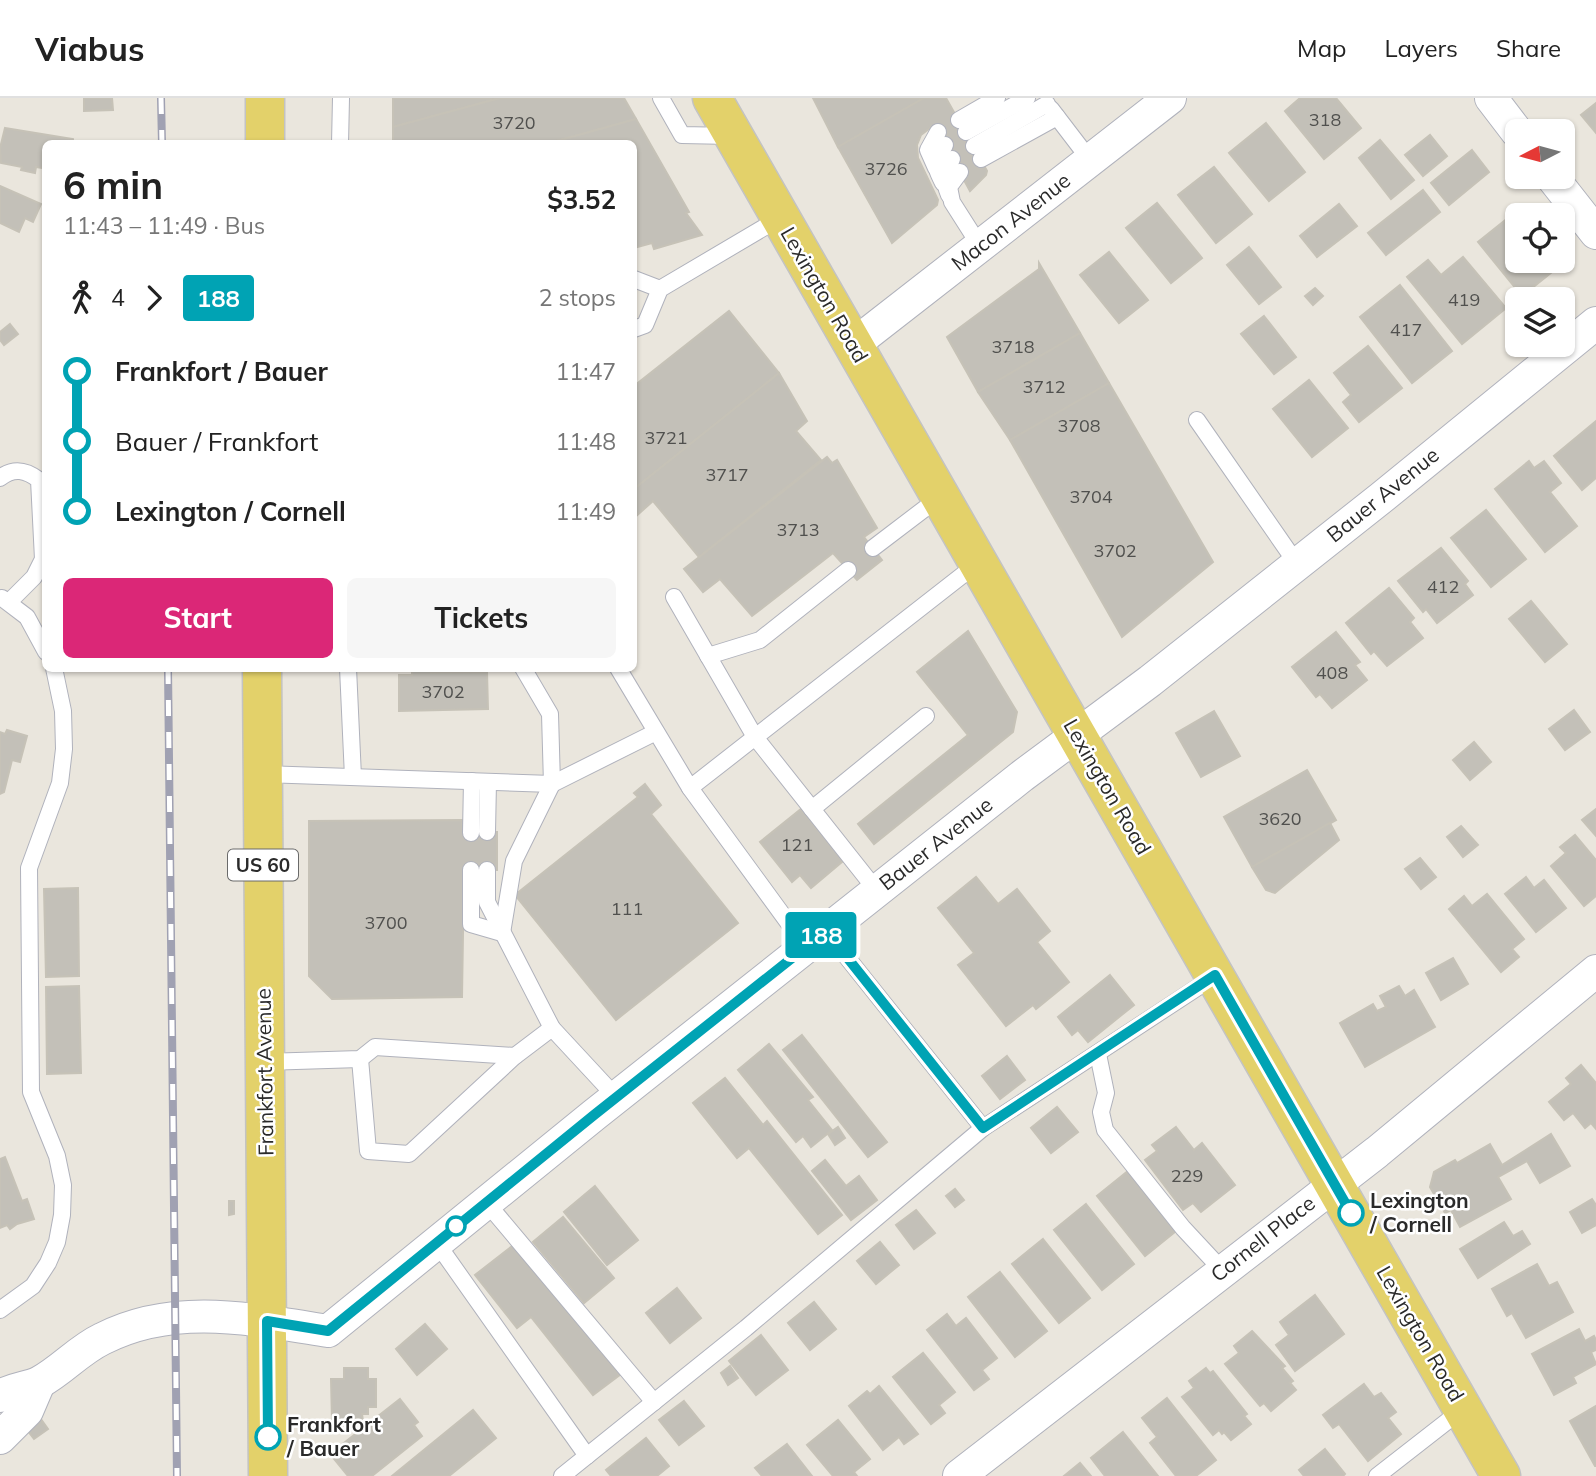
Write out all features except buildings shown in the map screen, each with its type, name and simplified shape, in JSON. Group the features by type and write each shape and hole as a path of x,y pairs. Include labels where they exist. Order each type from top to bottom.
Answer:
{"main road":[{"path":"265,98 265,140"},
{"name":"Lexington Road","path":"712,98 1501,1476"},
{"name":"Frankfort Avenue","path":"262,672 268,1476"}],"street":[{"name":"Macon Avenue","path":"853,345 1170,98"},
{"path":"1491,98 1507,119"},
{"path":"1561,189 1596,233"},
{"name":"Bauer Avenue","path":"39,1383 102,1339 132,1326 184,1316 230,1315 328,1331 616,1097 1022,776 1297,564 1596,323"},
{"name":"Cornell Place","path":"959,1476 1377,1152 1596,971"},
{"path":"0,1396 13,1389 39,1383"},
{"path":"0,1438 27,1411 39,1383"}],"lane":[{"path":"340,140 341,98"},
{"path":"661,98 682,135 734,136"},
{"path":"970,139 997,98"},
{"path":"970,139 1027,98"},
{"path":"970,139 1049,107 1090,160"},
{"path":"949,152 928,150 952,202 980,246"},
{"path":"944,185 949,152"},
{"path":"949,152 952,202"},
{"path":"637,328 645,324 660,289 780,218"},
{"path":"637,280 660,289"},
{"path":"1197,420 1297,564"},
{"path":"0,478 17,470 30,473 40,480 42,533"},
{"path":"873,548 940,497"},
{"path":"42,561 34,576 4,599 27,617 42,645"},
{"path":"690,788 978,563"},
{"path":"708,656 760,640 848,570"},
{"path":"674,597 755,737 877,891"},
{"path":"0,1310 33,1286 48,1264 57,1242 62,1215 63,1185 57,1156 31,1092 30,868 60,783 64,749 63,711 55,672"},
{"path":"348,672 353,778"},
{"path":"502,933 514,861 552,785 550,714 525,672"},
{"path":"620,672 690,788 816,939 983,1128"},
{"path":"812,809 926,716"},
{"path":"263,774 552,785 656,732"},
{"path":"479,832 480,782"},
{"path":"502,933 471,924 479,870 487,902 552,1028 616,1097"},
{"path":"562,1476 746,1328 983,1128 1215,975"},
{"path":"360,1059 368,1151 409,1154 515,1056 552,1028"},
{"path":"264,1062 360,1059 375,1047 515,1056"},
{"path":"1098,1054 1106,1093 1101,1112 1105,1130 1184,1228 1223,1271"},
{"path":"486,1202 654,1402"},
{"path":"436,1242 587,1456"},
{"path":"1377,1476 1462,1409"}],"railway":[{"path":"161,98 162,140"},
{"path":"168,672 177,1476"}],"bus line":[{"name":"188","path":"268,1437 267,1321 328,1331 826,931 983,1128 1131,1033 1215,975 1351,1213"}],"place":[{"name":"Lexington / Cornell","path":"1351,1213"},
{"name":"Frankfort / Bauer","path":"268,1437"}]}
